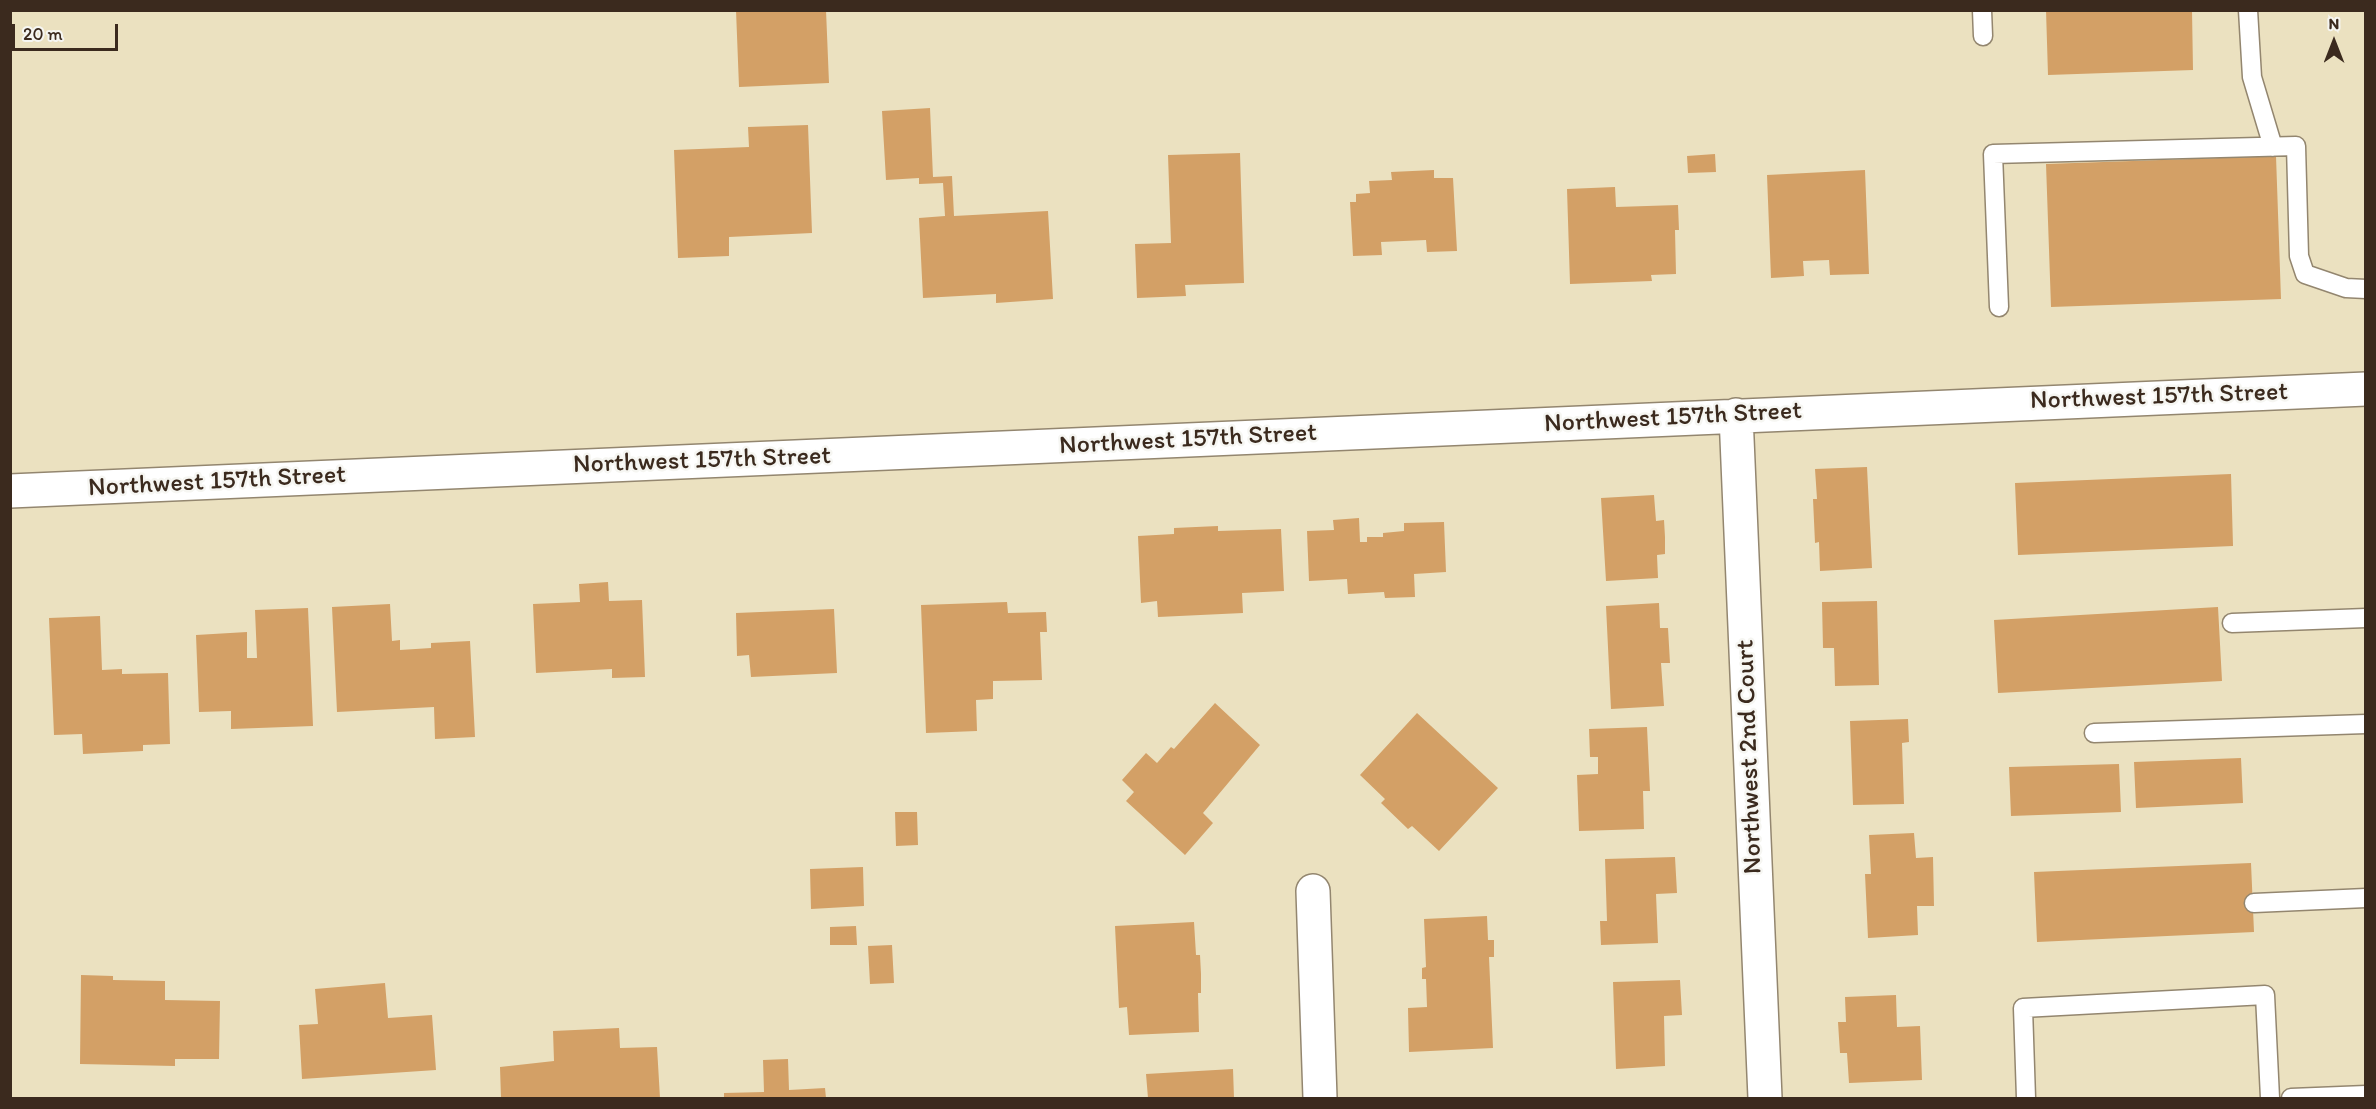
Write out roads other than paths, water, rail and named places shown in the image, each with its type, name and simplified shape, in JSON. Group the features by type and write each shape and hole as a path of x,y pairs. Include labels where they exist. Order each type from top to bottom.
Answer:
{"street":[{"name":"Northwest 157th Street","path":"10,491 2366,389"},
{"name":"Northwest 2nd Court","path":"1737,415 1764,1098"},
{"path":"1314,891 1320,1098"}],"lane":[{"path":"1982,10 1983,36"},
{"path":"2248,10 2252,77 2273,147"},
{"path":"1999,307 1993,154 2296,146 2299,256 2305,274 2346,288 2366,290"},
{"path":"2232,623 2366,618"},
{"path":"2094,733 2366,724"},
{"path":"2254,903 2366,898"},
{"path":"2026,1098 2023,1008 2265,995 2270,1098"},
{"path":"2291,1098 2366,1095"}]}
